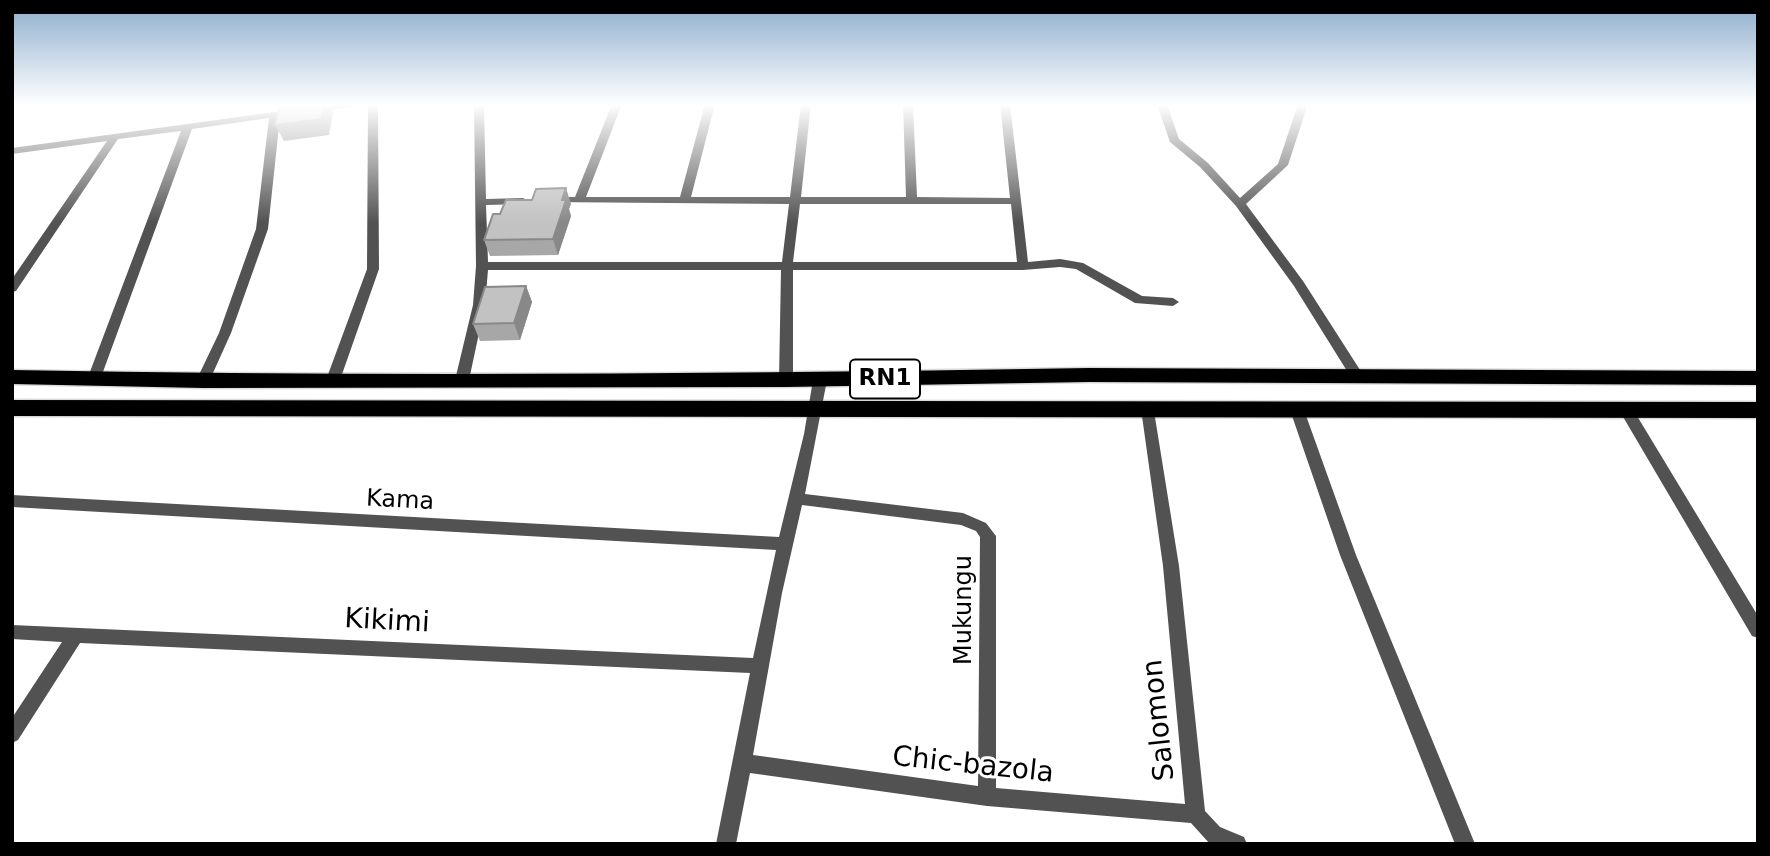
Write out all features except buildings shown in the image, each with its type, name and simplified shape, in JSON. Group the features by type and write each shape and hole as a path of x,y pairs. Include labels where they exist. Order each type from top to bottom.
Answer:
{"highway":[{"name":"RN1","path":"12,377 203,381 820,380 1089,375 1758,377"},
{"name":"RN1","path":"12,408 1758,410"}],"street":[{"path":"12,151 60,144"},
{"path":"12,288 110,144"},
{"path":"95,377 134,273 160,192 180,144"},
{"path":"203,381 225,334 262,229 272,144"},
{"path":"332,380 373,269 373,144"},
{"path":"461,380 479,305 482,266 480,144"},
{"path":"580,198 601,144"},
{"path":"684,201 699,144"},
{"path":"786,380 787,266 802,144"},
{"path":"910,144 912,202"},
{"path":"1010,144 1023,266"},
{"path":"1179,144 1204,164 1240,204 1298,284 1357,376"},
{"path":"1240,204 1283,164 1290,144"},
{"path":"482,202 580,198 796,202 1016,201"},
{"path":"482,266 1023,266 1060,263 1079,266 1139,300 1173,302"},
{"path":"726,844 745,763 759,666 785,544 799,499 820,380"},
{"name":"Salomon","path":"1148,409 1171,566 1196,814"},
{"path":"1297,410 1348,555 1465,844"},
{"path":"1626,410 1758,631"},
{"name":"Mukungu","path":"799,499 963,519 981,527 988,536 987,797"},
{"name":"Kama","path":"12,501 785,544"},
{"name":"Kikimi","path":"12,632 759,666"},
{"path":"12,734 76,635"},
{"name":"Chic-bazola","path":"745,763 987,797 1196,814"},
{"path":"1196,814 1204,827 1219,840 1237,844"}]}
